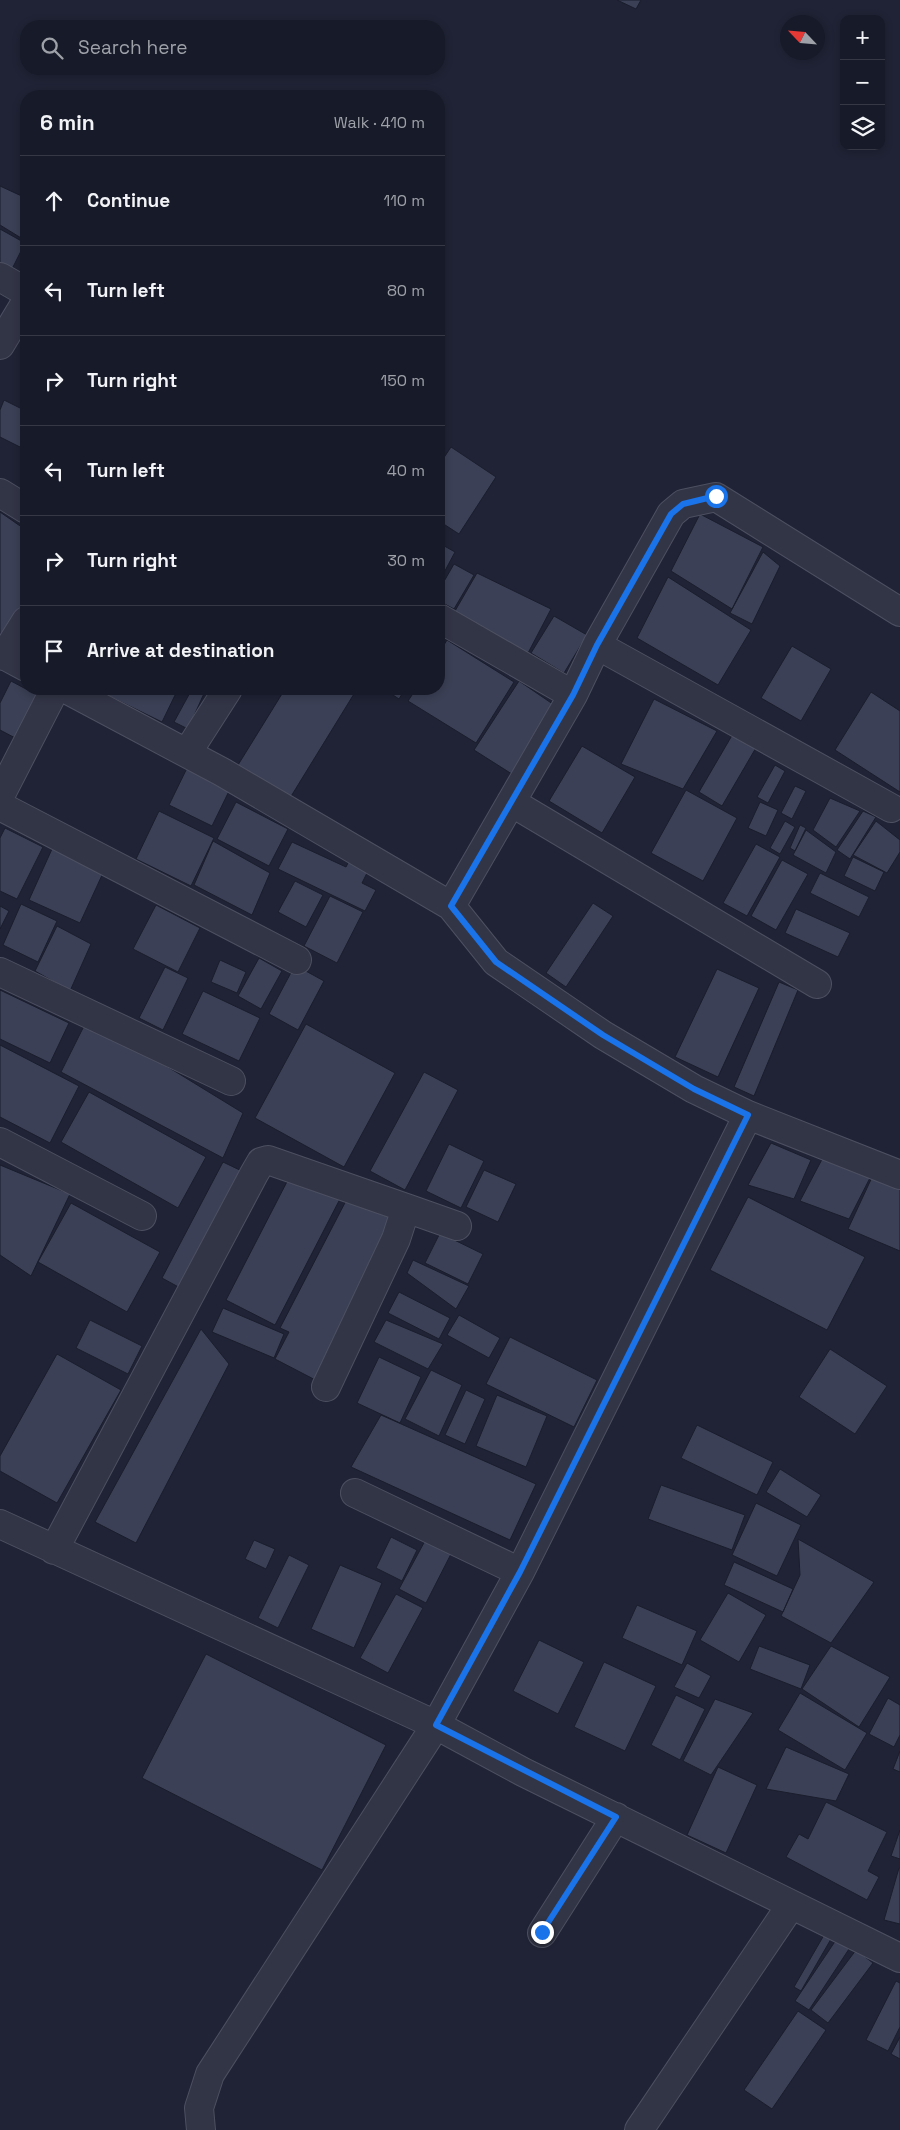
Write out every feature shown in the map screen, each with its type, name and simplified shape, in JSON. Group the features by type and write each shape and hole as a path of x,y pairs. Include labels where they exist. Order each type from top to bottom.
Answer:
{"street":[{"path":"0,277 20,289"},
{"path":"0,345 20,312"},
{"path":"0,493 20,505"},
{"path":"451,906 573,695 597,645 671,514 683,504 716,496 900,612"},
{"path":"445,621 573,695"},
{"path":"10,659 20,635"},
{"path":"597,645 891,808"},
{"path":"0,796 52,695"},
{"path":"77,695 187,753 451,906 496,962 603,1035 694,1089 748,1115 900,1175"},
{"path":"187,753 224,695"},
{"path":"511,802 817,984"},
{"path":"0,806 297,960"},
{"path":"0,972 231,1080"},
{"path":"201,2130 199,2108 210,2074 436,1725 520,1572 748,1115"},
{"path":"0,1142 142,1216"},
{"path":"54,1550 261,1162 268,1160 457,1226"},
{"path":"326,1387 396,1239 406,1208"},
{"path":"355,1493 520,1572"},
{"path":"0,1524 436,1725 791,1905 900,1958"},
{"path":"542,1932 616,1817"},
{"path":"639,2130 791,1905"}],"building":[{"path":"617,0 641,0 636,9"},
{"path":"0,186 20,195 20,237 0,225"},
{"path":"0,229 20,240 20,253 10,273 0,268"},
{"path":"4,400 20,408 20,447 0,437 0,410"},
{"path":"451,447 496,477 459,534 445,525 445,456"},
{"path":"0,512 20,526 20,615 4,640 0,637"},
{"path":"700,514 763,547 732,609 671,571"},
{"path":"445,546 455,552 445,571"},
{"path":"763,552 780,566 752,624 730,613"},
{"path":"454,564 474,575 454,609 445,604 445,580"},
{"path":"477,573 551,609 527,655 455,611"},
{"path":"668,577 751,630 718,685 637,638"},
{"path":"554,616 587,635 564,673 531,653"},
{"path":"447,640 514,682 476,743 408,701 412,695 445,695 445,643"},
{"path":"792,646 831,669 801,721 761,698"},
{"path":"11,681 20,686 20,695 37,695 41,697 19,740 0,730 0,703"},
{"path":"519,681 563,711 515,776 474,750"},
{"path":"871,692 900,711 900,792 835,750"},
{"path":"107,695 175,695 162,722"},
{"path":"189,695 203,695 188,729 174,722"},
{"path":"281,695 353,695 290,798 238,765"},
{"path":"393,695 401,695 399,699"},
{"path":"654,699 717,731 683,789 621,764"},
{"path":"734,732 757,746 722,806 699,792"},
{"path":"582,746 635,777 602,833 549,801"},
{"path":"189,764 232,785 212,826 169,805"},
{"path":"775,765 785,771 768,803 757,797"},
{"path":"795,786 806,791 792,819 781,813"},
{"path":"686,790 737,818 703,881 651,853"},
{"path":"830,798 860,811 836,847 813,830"},
{"path":"236,802 288,829 269,866 217,839"},
{"path":"760,802 778,810 766,836 748,828"},
{"path":"159,811 214,838 191,886 136,859"},
{"path":"863,811 876,817 850,859 837,850"},
{"path":"785,821 795,827 780,854 770,848"},
{"path":"876,821 900,840 900,852 887,873 853,855"},
{"path":"800,825 806,828 795,851 790,848"},
{"path":"5,828 43,847 17,899 0,891 0,838"},
{"path":"806,830 836,852 826,873 793,855"},
{"path":"213,841 270,873 252,915 194,885"},
{"path":"292,842 346,867 351,857 370,867 362,883 376,890 365,911 278,869"},
{"path":"756,844 780,857 747,916 723,903"},
{"path":"52,849 103,873 80,923 29,900"},
{"path":"853,857 884,872 875,891 844,876"},
{"path":"782,860 808,874 776,930 751,916"},
{"path":"820,873 869,897 859,917 810,893"},
{"path":"295,881 323,895 306,927 278,912"},
{"path":"330,896 363,912 337,963 304,946"},
{"path":"593,903 613,916 566,987 546,973"},
{"path":"21,904 57,921 38,962 3,945"},
{"path":"156,905 200,928 178,972 133,949"},
{"path":"0,906 9,911 0,929"},
{"path":"796,909 850,933 838,957 785,933"},
{"path":"57,926 91,944 70,991 35,971"},
{"path":"259,958 282,971 261,1009 238,996"},
{"path":"220,960 246,972 237,993 211,982"},
{"path":"295,965 324,981 298,1030 269,1014"},
{"path":"165,967 188,978 163,1030 139,1018"},
{"path":"717,969 759,988 718,1077 675,1057"},
{"path":"779,982 798,990 754,1096 734,1087"},
{"path":"0,990 69,1023 50,1063 0,1039"},
{"path":"203,991 260,1018 239,1061 182,1034"},
{"path":"88,1018 243,1113 223,1158 61,1072"},
{"path":"306,1024 395,1073 344,1167 255,1118"},
{"path":"0,1045 79,1086 50,1143 0,1117"},
{"path":"424,1072 458,1090 405,1190 370,1171"},
{"path":"89,1092 206,1157 178,1208 61,1142"},
{"path":"771,1143 811,1160 794,1199 748,1185"},
{"path":"449,1144 484,1161 461,1208 426,1191"},
{"path":"828,1148 873,1172 849,1219 800,1201"},
{"path":"223,1162 246,1173 184,1290 162,1278"},
{"path":"0,1165 70,1194 31,1276 0,1255"},
{"path":"484,1170 516,1184 498,1222 466,1207"},
{"path":"292,1172 341,1197 275,1325 226,1300"},
{"path":"874,1173 900,1186 900,1251 848,1229"},
{"path":"349,1195 397,1221 325,1385 275,1359 289,1332 280,1328"},
{"path":"748,1197 865,1257 827,1330 710,1270"},
{"path":"71,1203 160,1252 127,1312 38,1262"},
{"path":"440,1233 483,1254 468,1284 425,1263"},
{"path":"413,1260 469,1286 456,1309 407,1273"},
{"path":"399,1292 450,1318 439,1339 388,1313"},
{"path":"223,1308 284,1334 274,1358 212,1332"},
{"path":"459,1315 500,1338 489,1358 447,1335"},
{"path":"90,1320 142,1346 128,1374 76,1348"},
{"path":"386,1320 443,1344 428,1369 374,1342"},
{"path":"201,1329 229,1364 136,1543 95,1522"},
{"path":"510,1337 597,1380 574,1427 486,1384"},
{"path":"830,1349 887,1386 855,1434 799,1397"},
{"path":"57,1354 121,1390 57,1503 0,1471 0,1456"},
{"path":"379,1357 421,1377 400,1423 357,1403"},
{"path":"431,1370 462,1385 439,1436 405,1419"},
{"path":"466,1390 485,1399 465,1444 445,1435"},
{"path":"497,1395 547,1416 526,1467 476,1446"},
{"path":"381,1415 536,1484 510,1540 351,1467"},
{"path":"697,1425 773,1462 757,1495 681,1458"},
{"path":"780,1469 821,1495 807,1517 766,1492"},
{"path":"661,1485 745,1515 732,1550 648,1519"},
{"path":"756,1503 801,1525 777,1576 732,1555"},
{"path":"391,1537 417,1550 402,1581 376,1568"},
{"path":"426,1539 452,1552 426,1603 399,1589"},
{"path":"798,1539 874,1582 831,1643 781,1616 800,1575"},
{"path":"254,1540 275,1549 266,1569 245,1559"},
{"path":"289,1555 309,1565 278,1628 258,1618"},
{"path":"734,1562 793,1589 783,1612 724,1585"},
{"path":"340,1565 382,1583 354,1648 311,1629"},
{"path":"728,1593 766,1615 739,1662 700,1640"},
{"path":"396,1594 423,1608 388,1673 360,1658"},
{"path":"637,1605 697,1631 682,1665 622,1638"},
{"path":"539,1640 584,1662 558,1714 513,1691"},
{"path":"759,1646 810,1665 801,1689 750,1669"},
{"path":"831,1646 890,1677 859,1727 802,1689"},
{"path":"206,1654 386,1745 322,1870 142,1778"},
{"path":"604,1662 656,1686 625,1751 574,1727"},
{"path":"687,1663 711,1676 699,1698 674,1687"},
{"path":"800,1693 867,1733 845,1770 778,1730"},
{"path":"676,1695 705,1709 680,1760 651,1745"},
{"path":"888,1698 900,1705 900,1735 894,1747 869,1734"},
{"path":"715,1699 753,1713 711,1775 683,1761"},
{"path":"786,1747 849,1774 836,1801 766,1789"},
{"path":"900,1751 900,1772 893,1769"},
{"path":"718,1767 757,1785 726,1853 687,1835"},
{"path":"826,1802 887,1832 868,1871 879,1877 867,1900 786,1857 799,1834 808,1839"},
{"path":"900,1830 900,1859 891,1856"},
{"path":"900,1868 900,1924 884,1920"},
{"path":"824,1935 831,1939 801,1991 794,1987"},
{"path":"836,1940 849,1949 809,2010 795,2001"},
{"path":"856,1950 873,1963 828,2023 811,2010"},
{"path":"896,1981 900,1983 900,2027 888,2051 866,2040"},
{"path":"798,2011 826,2030 772,2109 744,2090"},
{"path":"900,2037 900,2059 891,2054"}],"route":[{"path":"542,1932 616,1817 523,1772 436,1725 520,1572 748,1115 694,1089 603,1035 496,962 451,906 573,695 597,645 643,560 671,514 683,504 716,496"}]}
